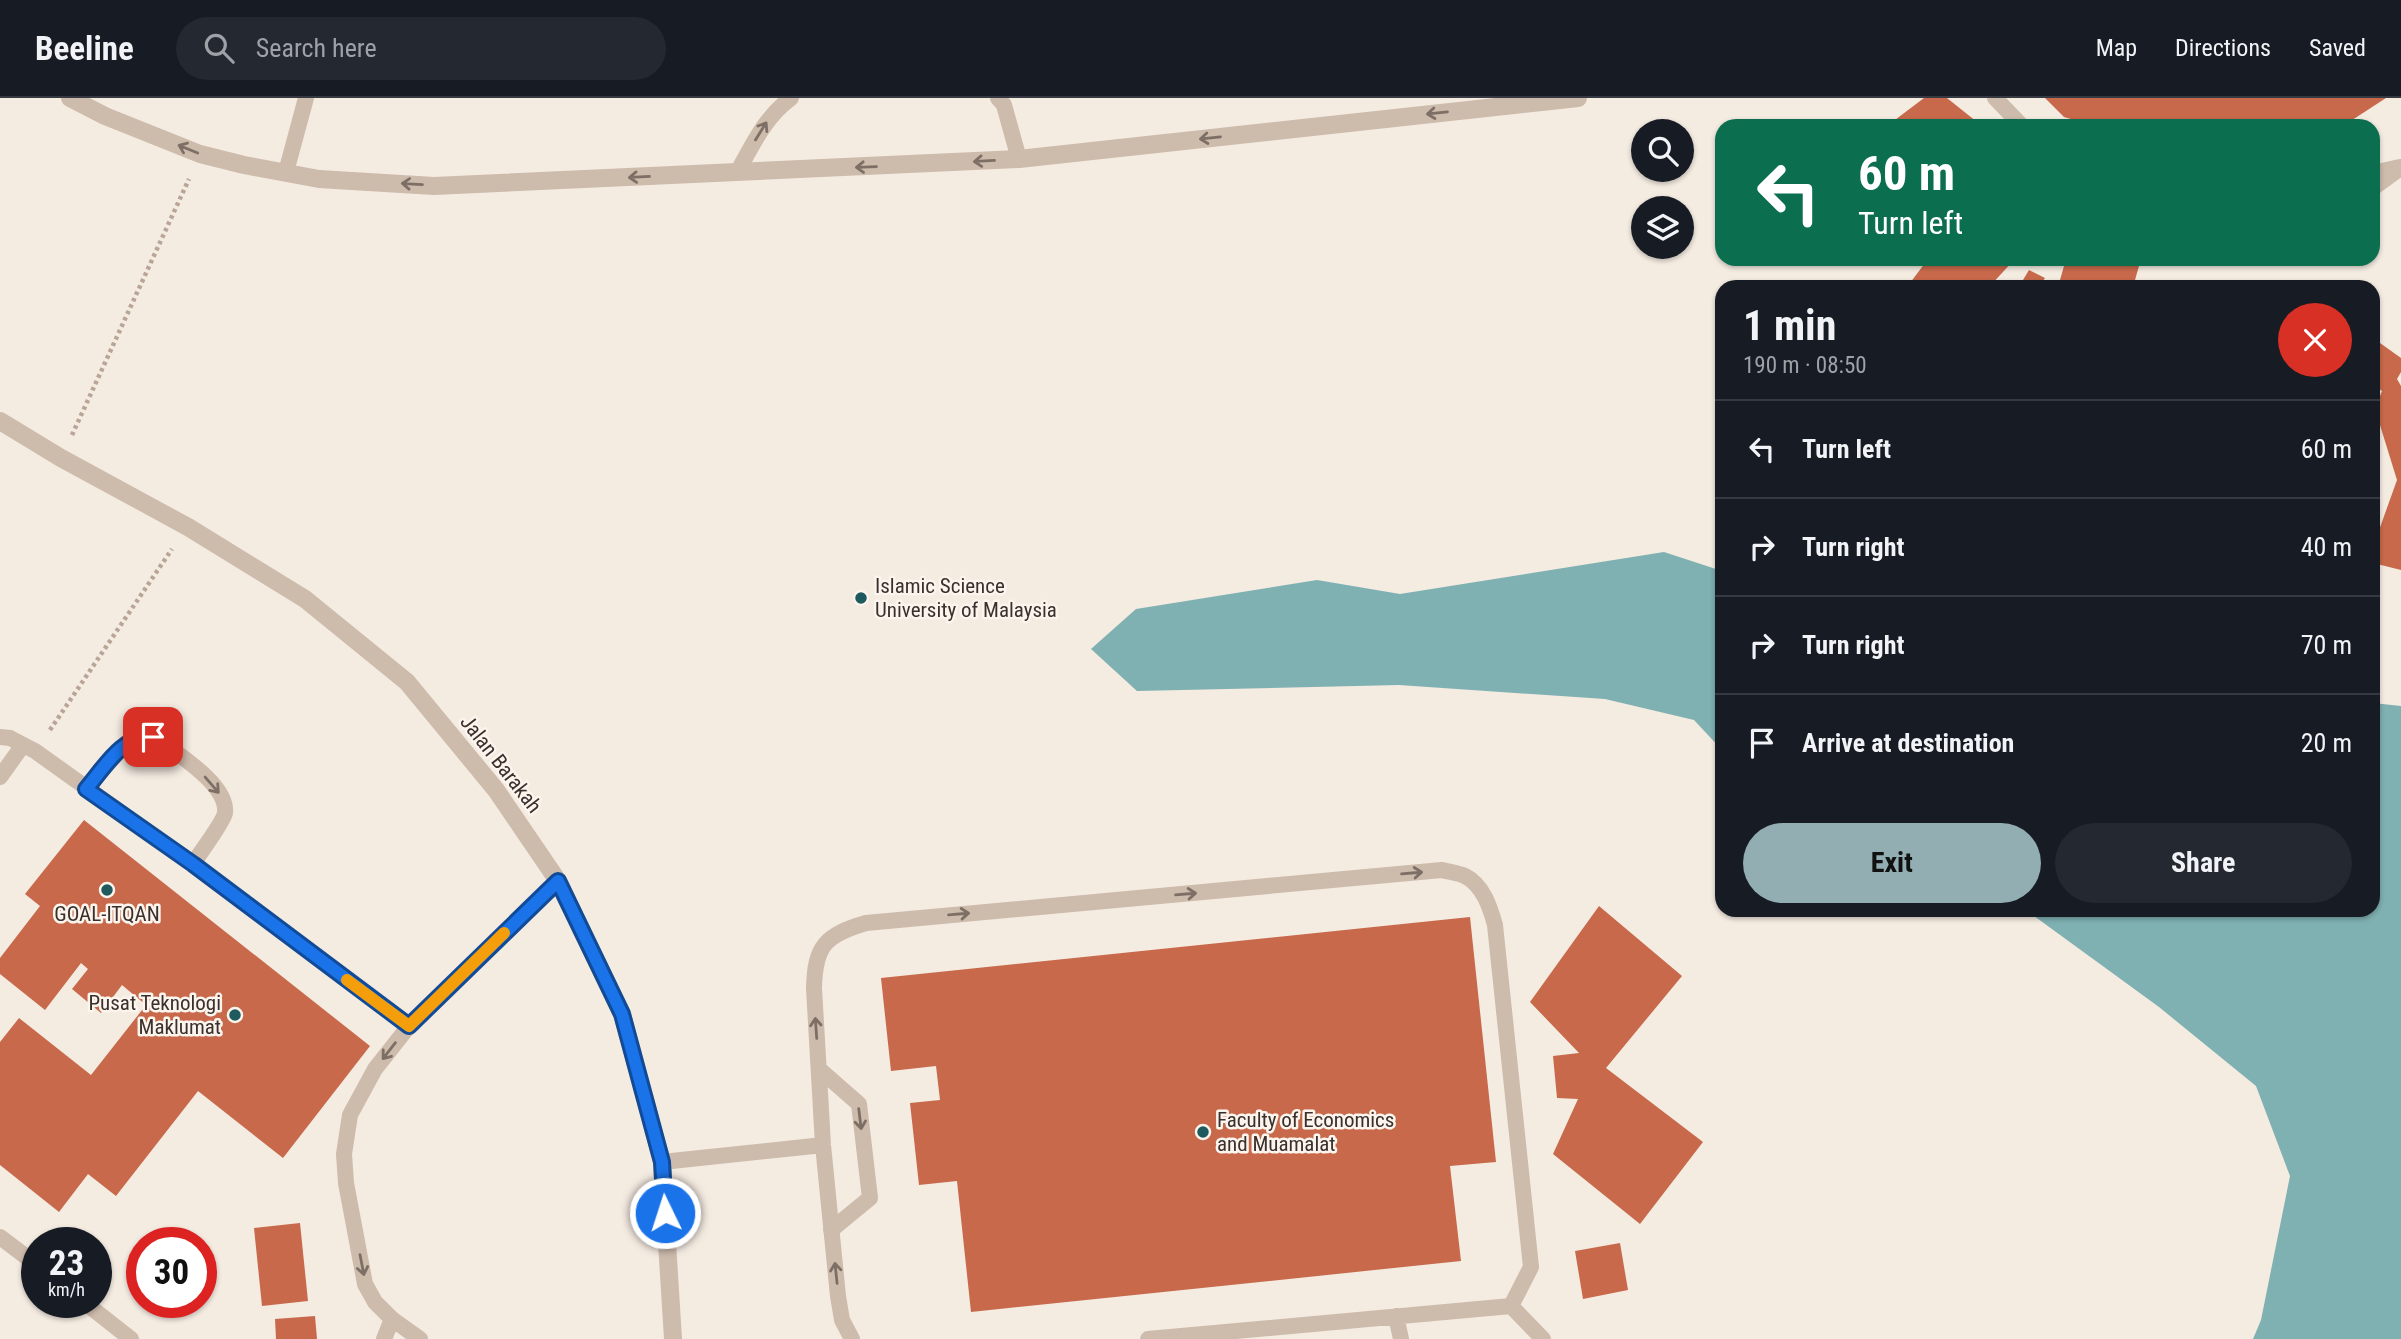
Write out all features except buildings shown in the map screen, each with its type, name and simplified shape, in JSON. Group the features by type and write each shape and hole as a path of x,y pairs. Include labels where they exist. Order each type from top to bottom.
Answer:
{"street":[{"path":"70,98 105,116 200,154 244,165 319,179 434,186 1019,159 1578,98"},
{"path":"2380,172 2401,167"},
{"name":"Jalan Barakah","path":"0,421 61,458 188,527 305,599 407,682 496,790 558,881 622,1014 662,1162 673,1339"}],"lane":[{"path":"286,172 306,98"},
{"path":"763,98 777,108"},
{"path":"738,171 760,130 777,108 791,98"},
{"path":"998,98 1004,105 1019,159"},
{"path":"1995,98 2015,119"},
{"path":"2380,183 2401,167"},
{"path":"0,737 10,738 29,748 193,864 409,1026"},
{"path":"86,789 126,743 134,738 153,737 162,741 212,781 224,802 225,815 193,864"},
{"path":"0,777 29,748"},
{"path":"852,1339 842,1320 823,1145 814,988 815,963 826,941 847,928 866,923 1442,870 1466,876 1480,889 1490,905 1495,925 1531,1268 1511,1306"},
{"path":"420,1339 392,1320 375,1302 365,1284 346,1183 344,1154 350,1115 375,1069 409,1026 558,881"},
{"path":"819,1069 859,1104 870,1198 831,1230"},
{"path":"662,1162 823,1145"},
{"path":"0,1237 21,1253"},
{"path":"1148,1339 1289,1333 1396,1316 1511,1306"},
{"path":"1511,1306 1543,1339"},
{"path":"1396,1316 1401,1339"},
{"path":"104,1318 131,1339"},
{"path":"384,1339 392,1320"}],"path":[{"path":"61,458 200,154"},
{"path":"29,748 188,527"}],"water":[{"path":"1664,552 1715,569 1715,742 1694,720 1605,699 1399,685 1137,691 1091,649 1136,609 1317,580 1400,594"},
{"path":"2380,704 2401,706 2401,1339 2253,1339 2261,1320 2290,1176 2256,1086 2159,1007 2036,917 2380,917"}],"slow traffic":[{"path":"347,980 409,1026 504,933"}],"place":[{"name":"Islamic Science University of Malaysia","path":"861,598"},
{"name":"GOAL-ITQAN","path":"107,890"},
{"name":"Pusat Teknologi Maklumat","path":"235,1015"},
{"name":"Faculty of Economics and Muamalat","path":"1203,1132"}],"route":[{"path":"153,737 134,738 126,743 86,789 193,864 409,1026 558,881 622,1014 662,1162 665,1213"}]}
